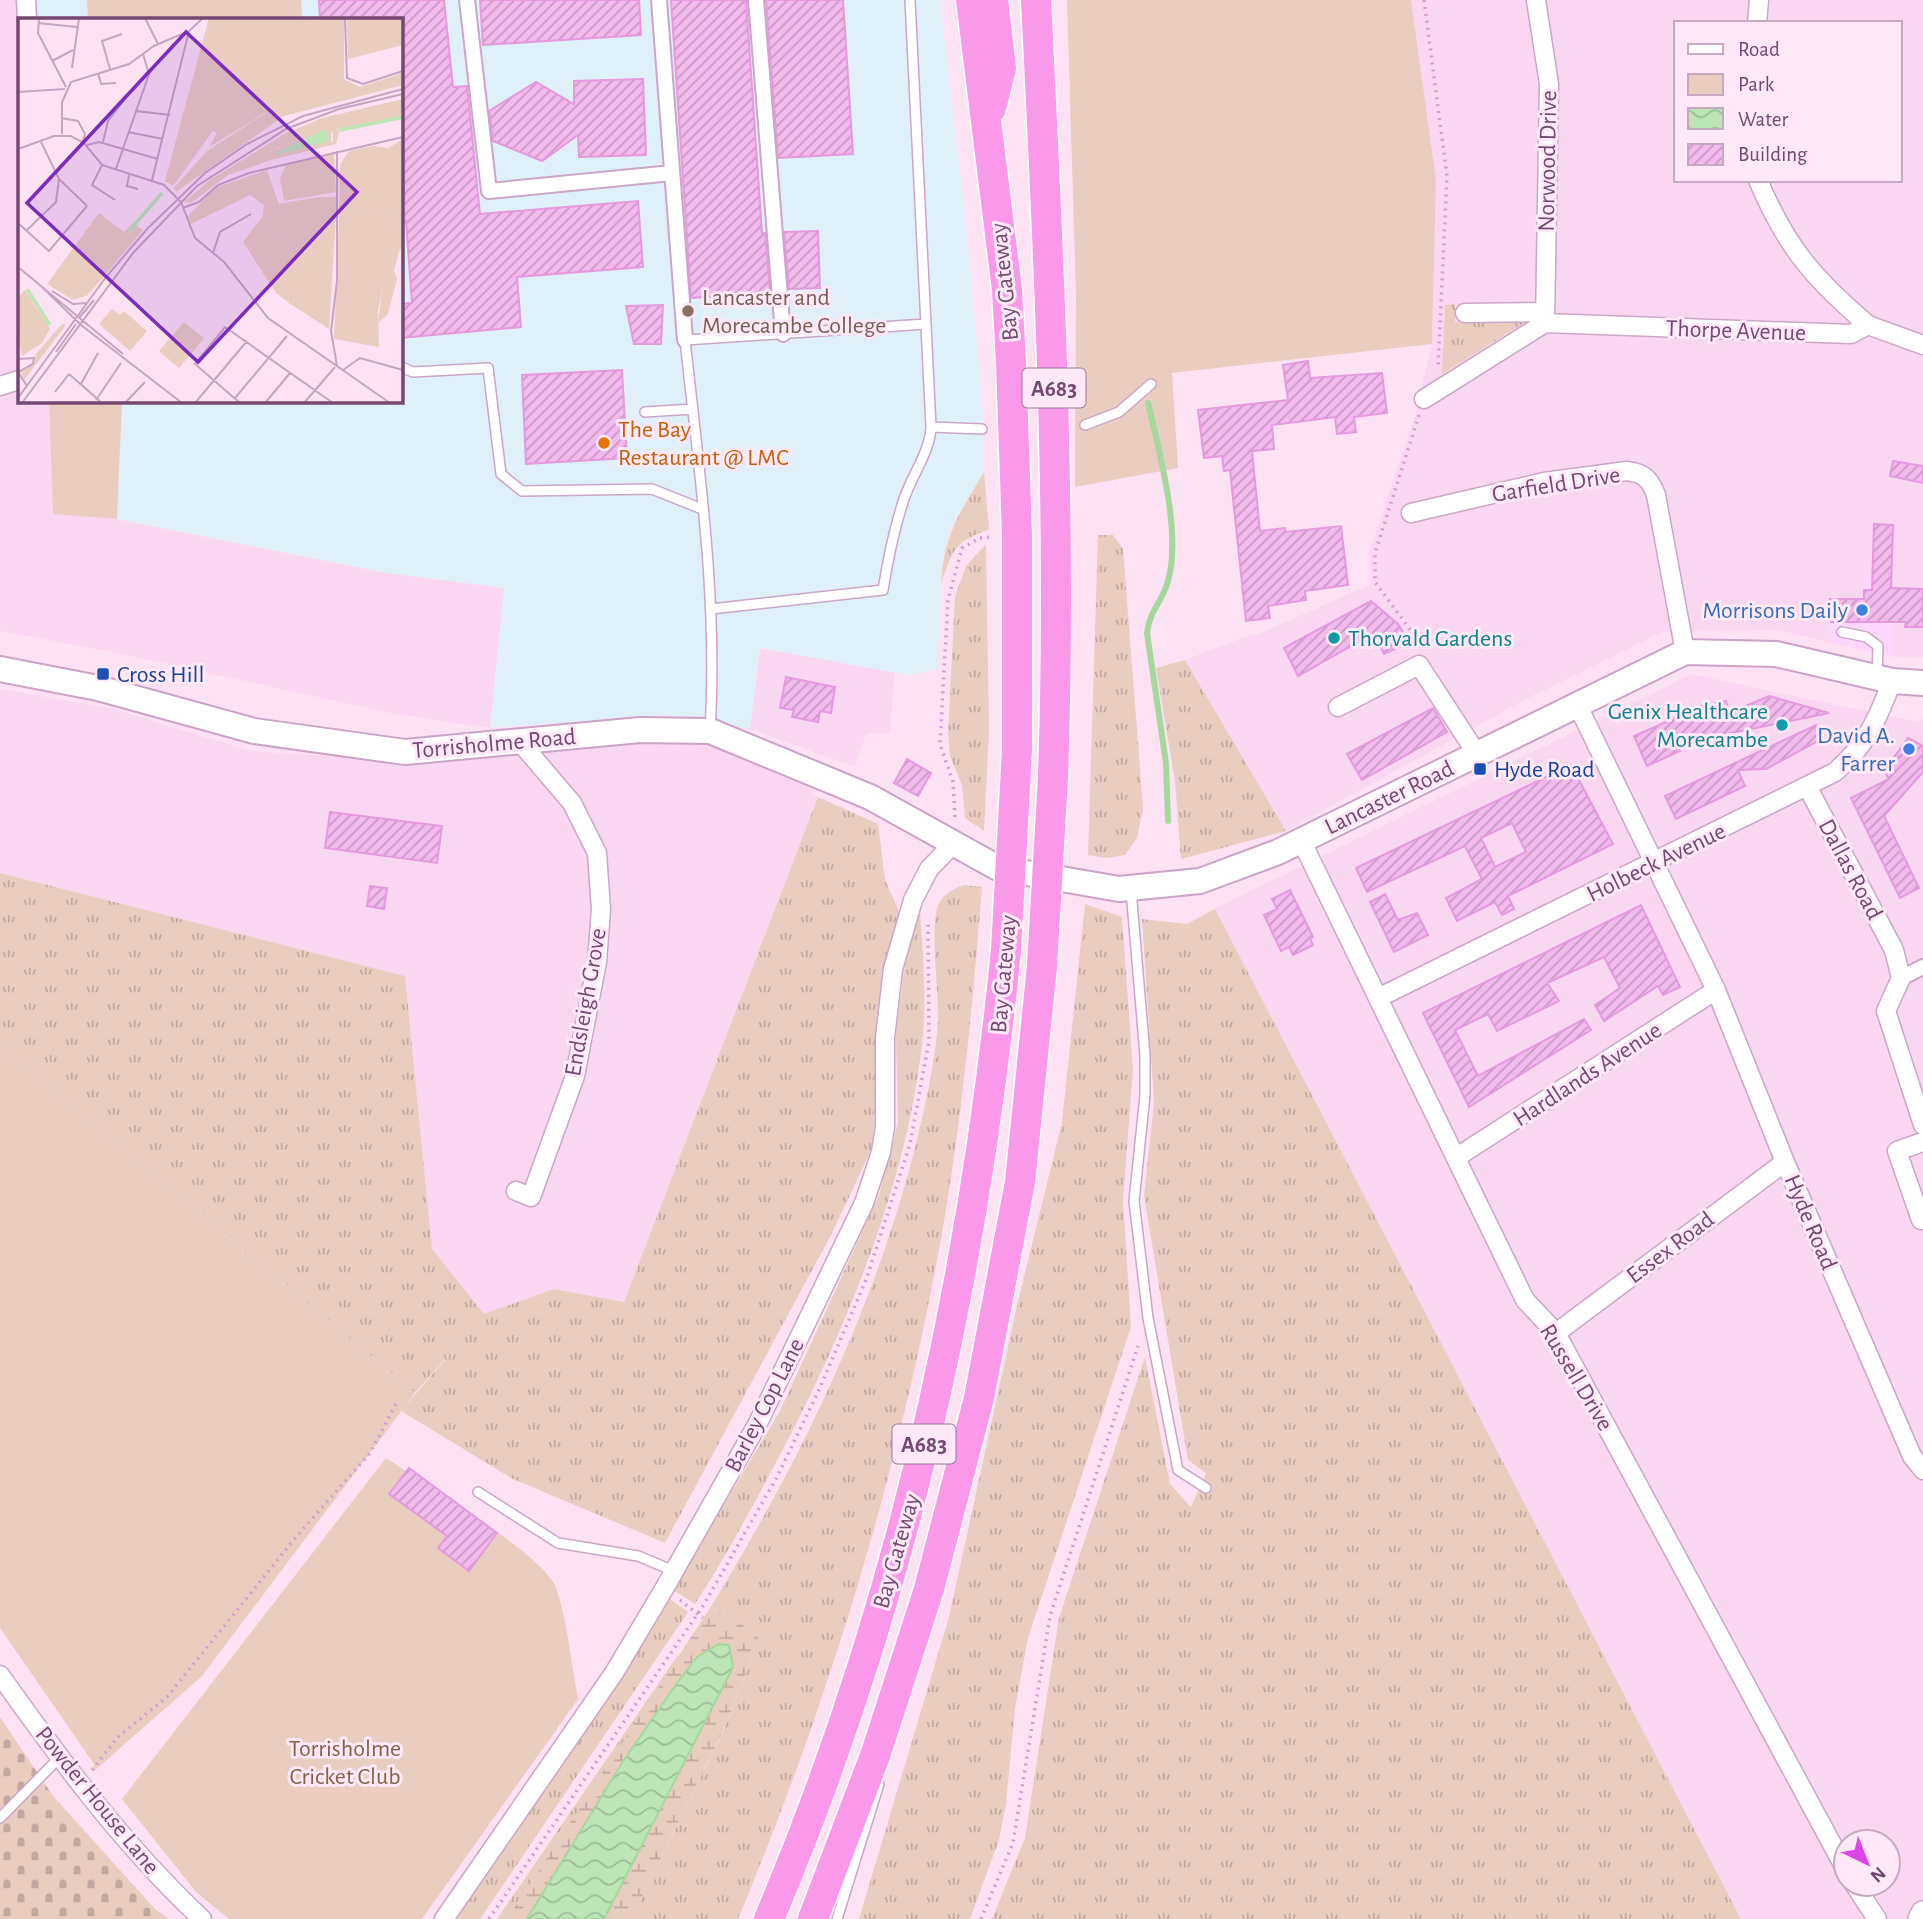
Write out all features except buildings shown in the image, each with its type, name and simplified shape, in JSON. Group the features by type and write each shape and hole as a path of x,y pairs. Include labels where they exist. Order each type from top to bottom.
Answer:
{"highway":[{"name":"Bay Gateway","path":"769,1919 810,1816 862,1666 913,1492 961,1282 995,1059 1006,950 1017,750 1017,535 1007,290 971,0"},
{"path":"987,126 1001,68 993,0"},
{"name":"Bay Gateway","path":"813,1919 876,1753 929,1589 979,1398 1020,1182 1042,966 1053,777 1058,527 1053,348 1035,0"}],"main road":[{"name":"Lancaster Road","path":"962,847 998,868 1083,885 1131,888 1200,881 1301,840 1685,652 1776,654 1884,680 1923,683"},
{"name":"Torrisholme Road","path":"0,669 98,688 254,731 405,752 640,730 710,731 863,794 962,847"}],"street":[{"path":"26,0 27,18"},
{"path":"467,0 489,191 672,173"},
{"path":"659,0 685,340"},
{"path":"756,0 783,334"},
{"name":"Norwood Drive","path":"1536,0 1549,83 1545,317"},
{"path":"1757,21 1759,0"},
{"path":"1759,182 1794,252 1826,289 1868,326 1923,345"},
{"name":"Thorpe Avenue","path":"1465,313 1851,334 1868,326"},
{"path":"1422,405 1545,317"},
{"path":"0,386 18,380"},
{"name":"Garfield Drive","path":"1411,513 1544,482 1627,471 1638,473 1650,480 1656,495 1685,652"},
{"path":"1338,707 1419,665 1477,754"},
{"name":"Holbeck Avenue","path":"1378,998 1808,788 1835,772 1864,744 1875,726 1884,680"},
{"name":"Hyde Road","path":"1578,706 1716,990 1784,1162 1912,1456 1923,1470"},
{"name":"Endsleigh Grove","path":"520,742 572,803 597,853 601,909 597,962 575,1076 531,1197"},
{"name":"Dallas Road","path":"1808,788 1894,950 1901,978"},
{"name":"Russell Drive","path":"1301,840 1525,1300 1556,1333 1832,1844"},
{"name":"Barley Cop Lane","path":"444,1919 614,1672 757,1425 864,1203 881,1152 885,1127 885,1038 893,969 914,900 929,869 962,847"},
{"path":"1923,967 1901,978 1886,1011 1923,1125"},
{"name":"Hardlands Avenue","path":"1457,1157 1716,990"},
{"path":"1921,1220 1897,1150 1923,1142"},
{"name":"Essex Road","path":"1556,1333 1784,1162"},
{"name":"Powder House Lane","path":"0,1675 59,1758 174,1893 202,1919"},
{"path":"1863,1898 1877,1919"},
{"path":"1920,1919 1923,1913"}],"lane":[{"path":"711,609 883,590 905,496 931,438 932,427 910,0"},
{"path":"710,731 713,674 711,609 685,340 926,324"},
{"path":"402,367 413,372 488,368 501,474 522,491 652,489 702,509"},
{"path":"1085,425 1119,412 1151,383"},
{"path":"645,412 693,409"},
{"path":"932,427 982,429"},
{"path":"1842,632 1866,638 1878,646 1884,680"},
{"path":"1131,888 1145,1055 1134,1201 1148,1318 1178,1470 1206,1488"},
{"path":"478,1492 558,1543 638,1556 674,1571"},
{"path":"891,1743 929,1589"},
{"path":"0,1818 59,1758"},
{"path":"837,1919 884,1769"}],"path":[{"path":"1424,0 1447,176 1437,380"},
{"path":"1422,405 1375,553 1375,582 1430,657"},
{"path":"962,847 953,782 940,744 948,600 962,548 980,538 995,537 995,524"},
{"path":"981,1919 1013,1843 1050,1616 1148,1318"},
{"path":"81,1784 118,1737 166,1697 296,1537 370,1452 396,1404"},
{"path":"664,1589 703,1618"}],"shaded area":[{"path":"0,0 37,0 38,18 18,18 18,402 49,402 54,514 117,519 387,573 505,588 490,728 395,714 117,653 0,631"},
{"name":"Lancaster and Morecambe College","path":"37,0 940,0 966,222 984,422 984,472 950,529 943,558 937,669 907,675 760,648 750,729 670,715 490,728 504,588 387,573 117,519 122,402 402,402 402,18 38,18"},
{"path":"1411,0 1923,0 1923,657 1893,657 1893,622 1864,599 1830,599 1831,643 1778,630 1662,632 1526,699 1286,831 1185,660 1250,635 1257,635 1371,584 1370,550 1415,415 1432,344 1436,180"},
{"path":"1865,576 1894,577 1893,657 1831,643 1830,599 1864,599"},
{"path":"760,648 895,672 890,733 866,734 855,767 750,729"},
{"path":"1691,674 1918,722 1923,719 1923,1919 1741,1919 1215,909"},
{"path":"0,689 110,708 251,751 391,760 628,741 745,737 785,764 818,797 624,1302 554,1289 484,1315 432,1249 405,976 0,873"}],"green space":[{"path":"87,0 301,0 302,18 88,18"},
{"path":"1067,0 1411,0 1436,180 1432,344 1172,373 1178,468 1075,487 1076,294"},
{"path":"1455,304 1455,322 1512,317 1530,319 1442,374 1445,305"},
{"path":"49,402 122,402 117,519 53,514"},
{"path":"984,472 989,529 969,538 957,548 952,554 941,584 950,537"},
{"path":"1098,535 1113,535 1123,549 1143,808 1137,838 1125,855 1107,858 1088,855"},
{"path":"986,544 989,730 984,831 965,818 962,785 950,756 948,734 955,597 966,566"},
{"path":"1185,660 1286,831 1181,859 1175,781 1156,668"},
{"path":"818,797 878,824 885,880 899,911 885,962 879,999 873,1146 832,1233 665,1543 513,1479 401,1411 467,1334 415,1393 0,1045 0,873 405,976 432,1249 484,1314 554,1289 624,1302"},
{"path":"964,885 982,887 966,1060 942,1233 925,1321 883,1495 832,1667 803,1752 738,1919 631,1919 723,1732 759,1640 756,1633 710,1608 745,1550 808,1431 837,1370 886,1244 907,1179 934,1055 938,1020 936,913 944,897"},
{"path":"1085,904 1122,917 1133,1069 1123,1200 1131,1327 1028,1638 1015,1708 1006,1804 999,1840 970,1919 859,1919 949,1617 1016,1310 1062,1122"},
{"path":"1215,909 1741,1919 992,1919 1025,1838 1059,1618 1145,1357 1170,1484 1191,1507 1206,1473 1188,1460 1144,1196 1154,1102 1142,919 1187,924"},
{"path":"920,912 924,995 922,1044 913,1101 884,1216 864,1272 817,1382 747,1516 695,1604 673,1590 780,1411 879,1195 898,1123 896,1035 906,955"},
{"path":"0,1045 415,1393 202,1676 93,1772 94,1764 0,1628"},
{"name":"Torrisholme Cricket Club","path":"386,1458 506,1538 547,1574 556,1588 564,1615 578,1699 422,1919 229,1919 196,1892 122,1799"},
{"path":"670,1599 688,1612 480,1919 456,1919 592,1721"},
{"path":"710,1608 757,1633 759,1640 723,1731 631,1919 507,1919"},
{"path":"680,1652 661,1687 507,1919 497,1919"},
{"path":"0,1717 53,1796 155,1909 169,1919 0,1919"}],"water":[{"path":"719,1644 729,1645 733,1667 604,1919 527,1919 622,1763 677,1683 697,1657"}],"waterway":[{"path":"1148,403 1171,519 1171,565 1167,584 1147,633 1166,763 1168,821"}],"place":[{"name":"Lancaster and Morecambe College","path":"688,311"},
{"name":"The Bay Restaurant @ LMC","path":"604,443"},
{"name":"Morrisons Daily","path":"1862,610"},
{"name":"Thorvald Gardens","path":"1334,638"},
{"name":"Cross Hill","path":"103,674"},
{"name":"Genix Healthcare Morecambe","path":"1782,725"},
{"name":"David A. Farrer","path":"1909,749"},
{"name":"Hyde Road","path":"1480,769"}]}
